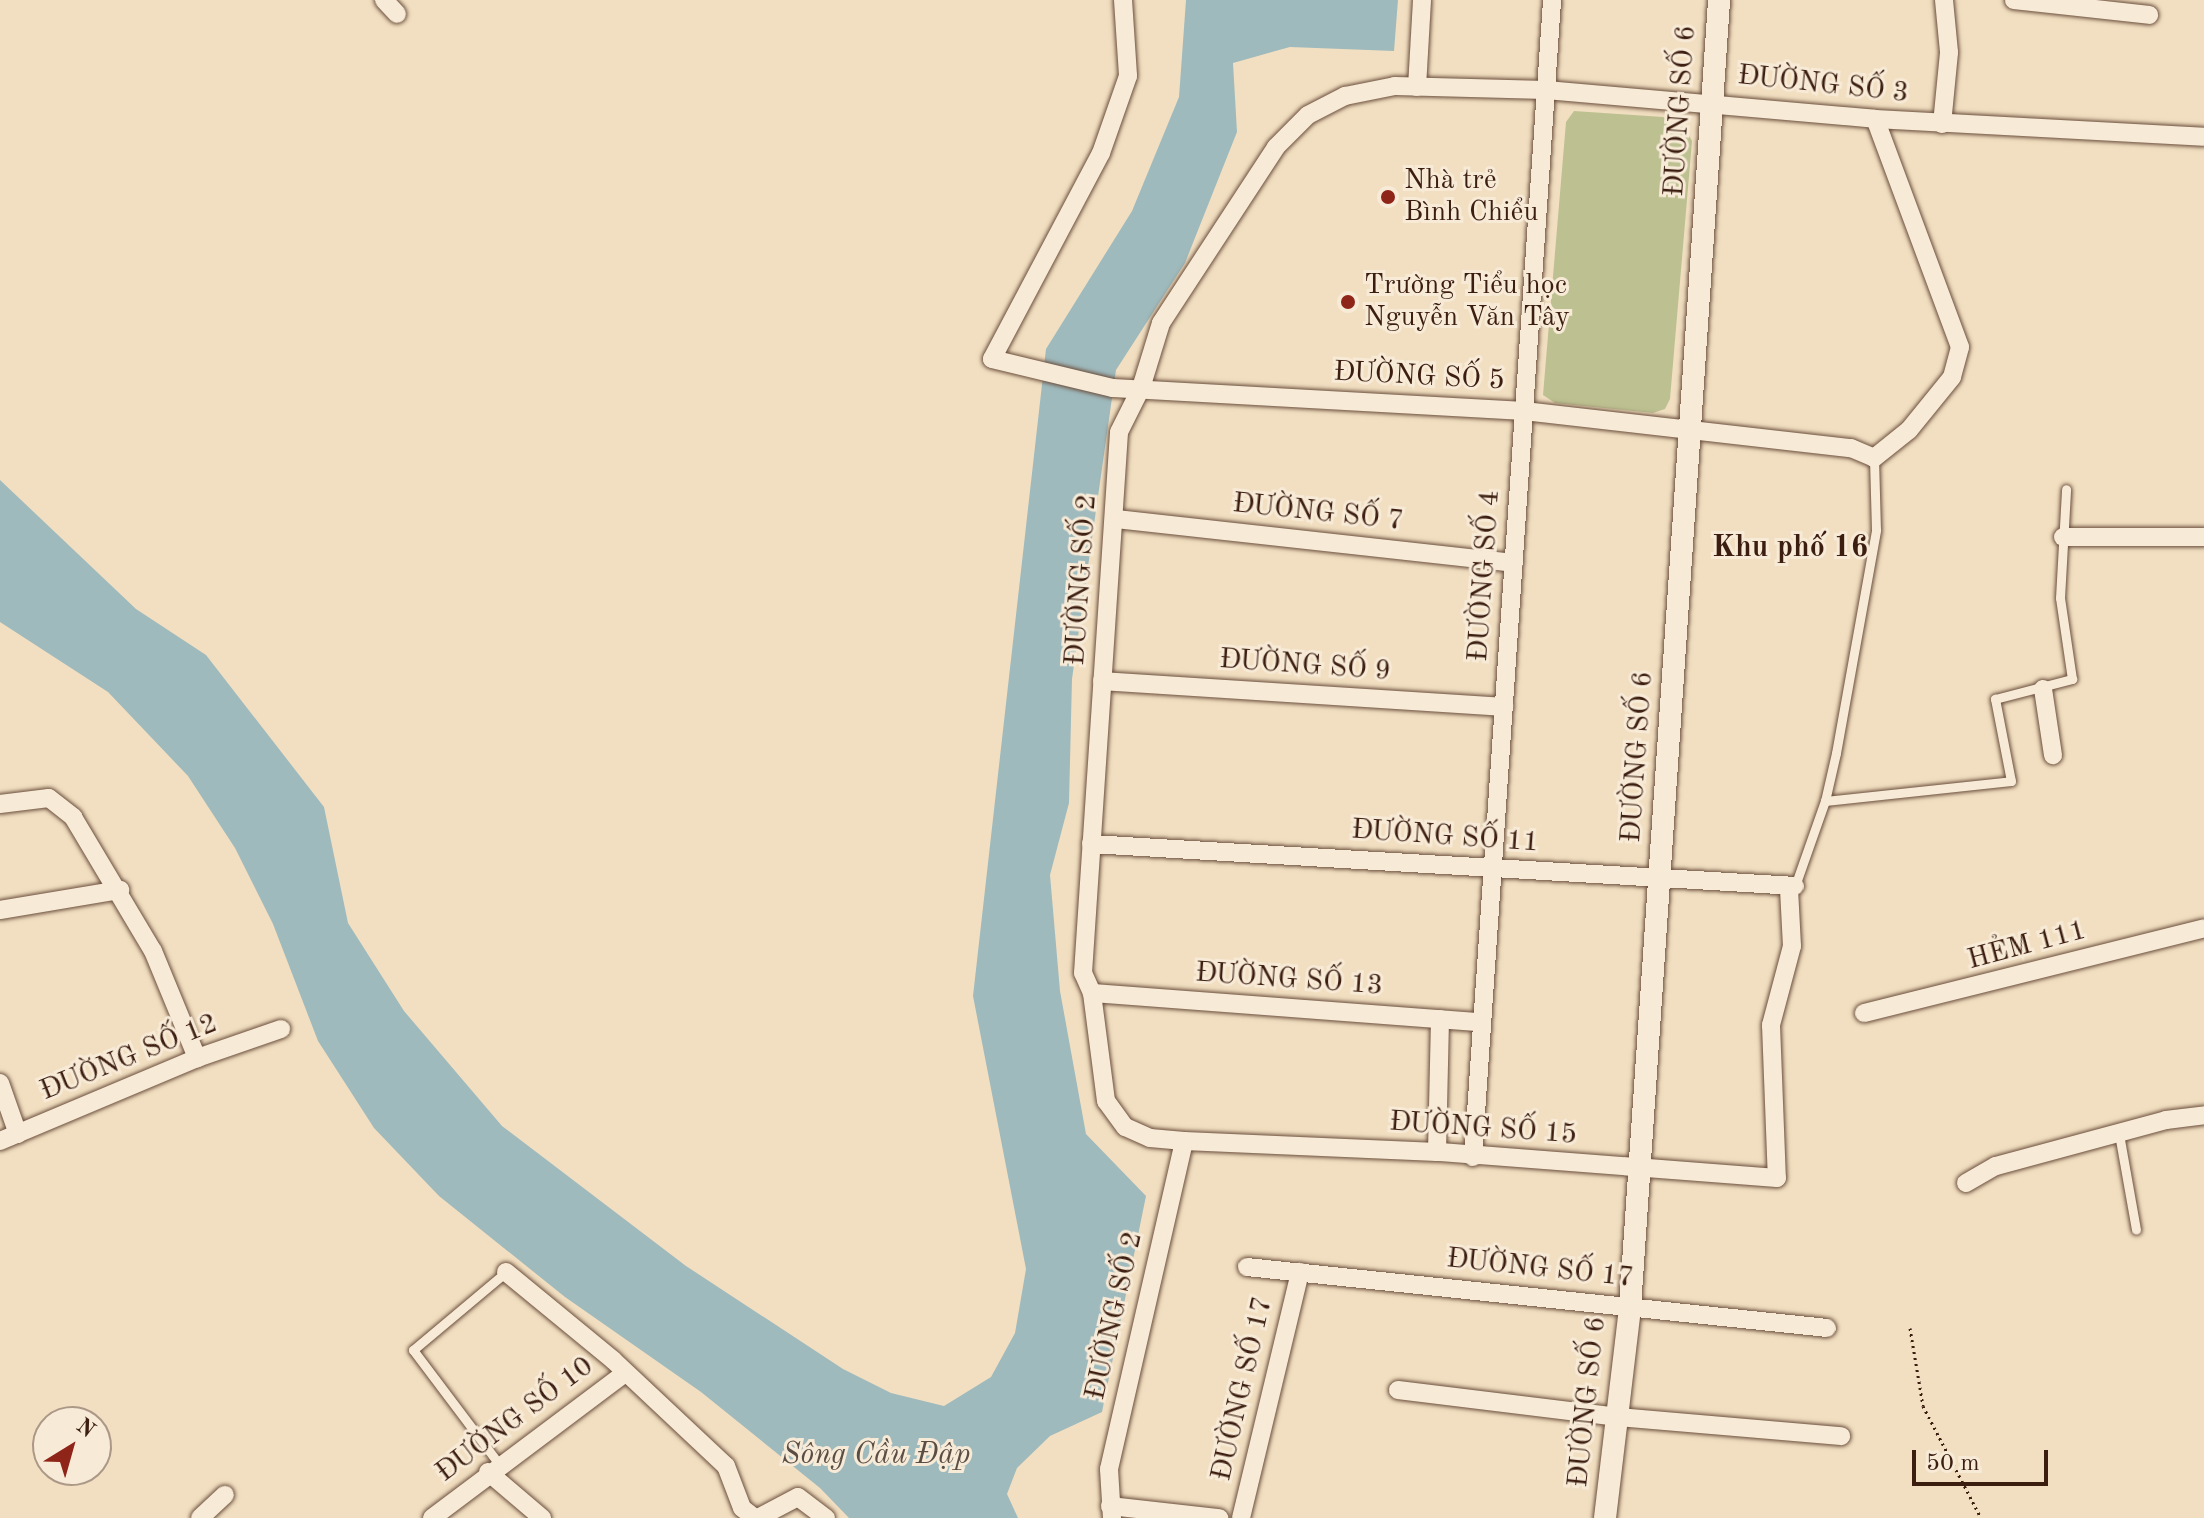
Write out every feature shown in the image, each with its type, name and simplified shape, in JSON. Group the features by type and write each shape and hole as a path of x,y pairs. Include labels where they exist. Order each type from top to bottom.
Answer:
{"street":[{"name":"ĐƯỜNG SỐ 5","path":"1123,0 1128,76 1101,153 992,359 1113,388 1524,411 1851,448 1874,458"},
{"path":"1417,87 1422,0"},
{"name":"ĐƯỜNG SỐ 4","path":"1473,1157 1552,0"},
{"name":"ĐƯỜNG SỐ 6","path":"1605,1518 1630,1307 1693,428 1710,102 1719,0"},
{"path":"1942,124 1949,52 1944,0"},
{"path":"2014,0 2149,15"},
{"name":"ĐƯỜNG SỐ 3","path":"1395,86 1546,90 1942,124 2201,138"},
{"name":"ĐƯỜNG SỐ 2","path":"1111,1512 1109,1469 1184,1141 1150,1138 1125,1127 1106,1101 1092,993 1083,973 1116,519 1119,432 1141,388 1161,323 1276,147 1308,115 1345,96 1395,86"},
{"path":"1874,458 1909,430 1952,377 1960,347 1875,119"},
{"name":"ĐƯỜNG SỐ 7","path":"1116,519 1514,563"},
{"path":"2063,537 2204,537"},
{"name":"ĐƯỜNG SỐ 9","path":"1102,681 1504,707"},
{"path":"2043,689 2053,755"},
{"path":"0,804 49,798 73,817 120,890 153,951 197,1058"},
{"name":"ĐƯỜNG SỐ 11","path":"1091,844 1792,888"},
{"name":"ĐƯỜNG SỐ 15","path":"1184,1141 1437,1152 1777,1178 1771,1025 1792,946 1792,888"},
{"path":"0,910 120,890"},
{"name":"HẺM 111","path":"1864,1013 2204,928"},
{"name":"ĐƯỜNG SỐ 13","path":"1092,993 1481,1022"},
{"path":"1437,1152 1440,1019"},
{"name":"ĐƯỜNG SỐ 12","path":"9,1137 197,1058 281,1029"},
{"path":"0,1083 9,1137"},
{"path":"1966,1183 1996,1166 2204,1115"},
{"name":"ĐƯỜNG SỐ 17","path":"1247,1267 1827,1328"},
{"name":"ĐƯỜNG SỐ 10","path":"432,1518 493,1468 624,1374 506,1272"},
{"name":"ĐƯỜNG SỐ 17","path":"1241,1518 1300,1272"},
{"path":"624,1374 726,1466 746,1516 798,1497 826,1518"},
{"path":"1398,1390 1618,1417 1841,1436"},
{"path":"493,1468 542,1518"},
{"path":"200,1518 225,1495"},
{"path":"1111,1512 1219,1518"}],"lane":[{"path":"1792,888 1825,801 1876,530 1874,458"},
{"path":"1825,801 2011,781 1995,699 2072,679 2060,598 2066,489"},
{"path":"2119,1134 2136,1229"},
{"path":"493,1468 413,1350 506,1272"}],"path":[{"path":"1910,1328 1923,1406 1981,1518"}],"green space":[{"path":"1574,111 1663,117 1686,130 1692,141 1670,399 1665,409 1653,413 1555,403 1543,395 1566,122"}],"water":[{"name":"Sông Cầu Đập","path":"1186,0 1398,0 1394,51 1290,47 1233,63 1237,132 1185,263 1116,370 1072,679 1069,803 1050,875 1060,991 1086,1134 1146,1196 1102,1412 1050,1436 1017,1468 1007,1494 1018,1518 849,1518 820,1488 701,1392 565,1297 439,1196 374,1128 318,1041 273,924 235,848 188,776 108,692 0,622 0,480 136,609 206,655 324,807 348,923 404,1011 502,1126 686,1266 843,1369 891,1393 944,1406 991,1377 1015,1333 1026,1269 973,996 1046,349 1132,211 1179,97"}],"place":[{"name":"Nhà trẻ Bình Chiểu","path":"1388,197"},
{"name":"Trường Tiểu học Nguyễn Văn Tây","path":"1348,302"}],"district":[{"name":"Khu phố 16","path":"1790,548"}]}
